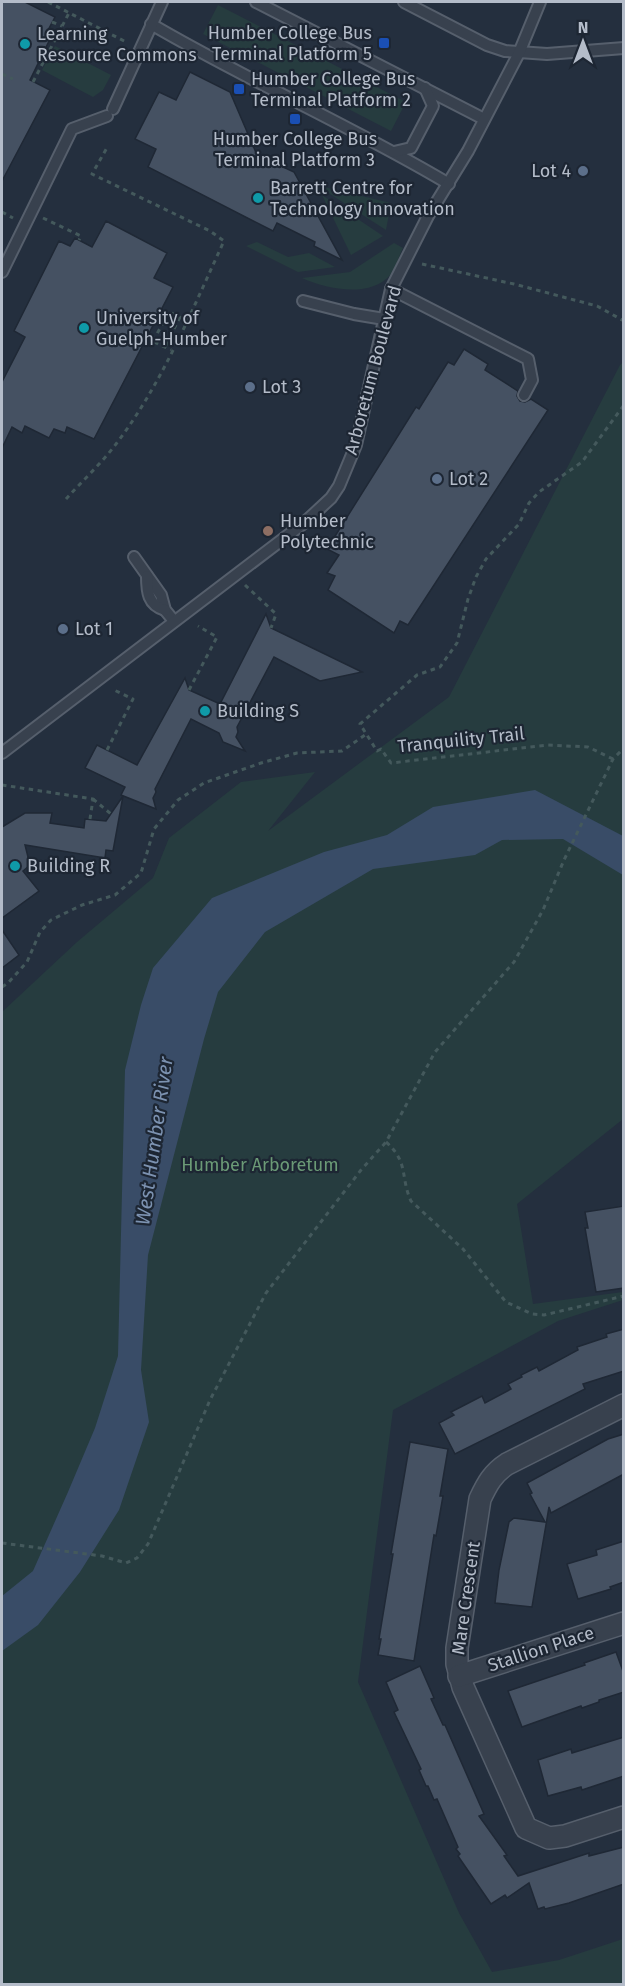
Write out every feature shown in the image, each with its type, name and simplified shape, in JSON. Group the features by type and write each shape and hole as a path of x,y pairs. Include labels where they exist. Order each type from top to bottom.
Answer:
{"street":[{"name":"Mare Crescent","path":"624,1405 507,1464 497,1470 487,1483 480,1499 457,1648 459,1676 526,1828 549,1838 565,1836 624,1817"},
{"name":"Stallion Place","path":"459,1676 624,1623"}],"lane":[{"path":"2,272 72,129 110,112 162,2"},
{"path":"255,2 484,119"},
{"path":"404,2 487,45 505,51 547,54 624,48"},
{"name":"Arboretum Boulevard","path":"2,753 304,523 331,498 339,486 356,445 391,289 428,216 449,184 519,53 540,2"},
{"path":"151,24 394,152 449,184"},
{"path":"394,152 411,148 433,106 425,88"},
{"path":"391,289 528,359 532,380 524,395"},
{"path":"303,301 384,319"},
{"path":"134,557 161,595 165,610 174,621"}],"path":[{"path":"48,2 128,43"},
{"path":"33,82 69,13"},
{"path":"52,22 62,27"},
{"path":"2,74 13,80"},
{"path":"66,499 115,445 146,399 172,351 224,241 210,231 92,174 108,146"},
{"path":"32,212 81,236 79,240"},
{"path":"422,264 514,284 597,306 624,321"},
{"path":"153,341 169,312 180,317 165,347"},
{"path":"146,338 172,351"},
{"path":"2,987 27,962 40,932 51,920 82,905 115,895 141,873 154,830 178,800 204,783 261,763 297,753 342,751 365,735 360,724 417,675 440,667 457,643 468,599 486,560 519,524 529,503 539,492 582,462 624,405"},
{"path":"241,582 276,614 271,628"},
{"path":"189,690 217,637 198,626"},
{"path":"107,750 134,699 114,690"},
{"name":"Tranquility Trail","path":"365,735 377,751 381,748 391,763 558,745 588,747 613,759"},
{"path":"2,1543 102,1556 126,1563 137,1558 148,1544 210,1400 266,1293 361,1170 386,1142 435,1052 514,962 543,910 564,860 613,759 624,748"},
{"path":"2,785 93,799 111,814"},
{"path":"90,819 93,799"},
{"path":"386,1142 396,1151 401,1161 411,1201 463,1249 506,1302 532,1314 544,1315 624,1296"}],"green space":[{"path":"218,5 406,102 391,131 203,34"},
{"path":"55,46 111,75 103,90 93,97 42,70"},
{"path":"316,185 391,203 386,230"},
{"path":"322,195 383,236 351,255"},
{"path":"257,242 288,257 309,253 335,267 298,272 246,246"},
{"path":"394,243 403,248 391,274 372,287 335,288 302,278 350,272"},
{"name":"Humber Arboretum","path":"623,362 623,1119 517,1204 533,1304 623,1292 623,1300 558,1321 393,1410 358,1682 459,1913 492,1972 559,1960 623,1939 623,1984 2,1984 2,1012 77,942 153,878 169,838 241,782 315,772 268,831 449,697"}],"water":[{"name":"West Humber River","path":"535,790 623,836 623,875 563,839 502,840 475,855 373,869 265,932 218,992 148,1255 141,1370 149,1422 119,1510 80,1572 38,1625 2,1651 2,1596 33,1571 95,1428 118,1356 125,1070 153,968 212,898 324,852 387,835 433,807"}],"building":[{"path":"2,2 25,2 55,17 46,34 51,37 30,80 50,90 2,181"},
{"name":"Barrett Centre for Technology Innovation","path":"190,72 230,92 257,155 294,172 342,260 314,246 315,242 277,223 273,231 148,167 156,149 135,139 159,92 176,100"},
{"name":"University of Guelph-Humber","path":"106,221 167,253 154,278 173,287 94,439 67,427 65,433 54,429 49,438 25,426 22,433 12,427 2,448 2,382 25,337 14,331 59,241 70,246 75,238 92,247"},
{"name":"Lot 2","path":"464,349 488,364 485,370 518,391 517,396 520,401 525,402 531,399 548,410 408,625 400,621 394,633 328,590 335,576 327,573 339,555 327,549 416,407 419,409 448,362 454,365"},
{"name":"Building S","path":"266,614 271,628 362,672 320,681 274,657 237,727 236,737 245,751 223,742 219,733 191,719 155,789 153,798 156,809 121,795 125,787 85,768 97,745 137,765 185,678 189,690 220,704"},
{"name":"Building R","path":"123,796 113,851 106,850 105,858 25,845 30,865 23,871 39,891 2,918 2,827 25,813 52,813 50,823 84,828 85,819 106,821"},
{"path":"2,930 19,955 2,968"},
{"path":"624,1206 624,1288 596,1292 585,1228 588,1228 585,1212"},
{"path":"624,1329 624,1371 583,1384 585,1389 455,1454 439,1423 454,1415 451,1412 482,1396 485,1403 511,1389 508,1384 522,1377 521,1375 537,1367 539,1371 578,1350 577,1347"},
{"path":"624,1434 624,1474 551,1513 549,1507 532,1607 495,1603 509,1522 514,1518 545,1522 530,1494 532,1493 527,1483 608,1439"},
{"path":"410,1442 448,1449 440,1496 443,1496 436,1536 434,1535 414,1661 378,1655 393,1554 391,1554"},
{"path":"624,1541 624,1582 610,1587 611,1589 578,1599 567,1564 597,1555 596,1550"},
{"path":"616,1652 624,1674 624,1692 522,1727 508,1691"},
{"path":"420,1666 434,1698 431,1699 445,1725 484,1814 479,1816 507,1855 504,1856 518,1876 589,1853 589,1856 624,1847 624,1884 569,1903 538,1909 529,1883 507,1898 505,1895 491,1904 458,1856 460,1854 456,1849 458,1847 437,1799 434,1800 426,1786 419,1770 421,1769 394,1712 398,1710 386,1682"},
{"path":"624,1737 624,1776 582,1790 581,1787 548,1796 538,1760 571,1749 572,1753"}],"place":[{"name":"Humber College Bus Terminal Platform 5","path":"384,43"},
{"name":"Learning Resource Commons","path":"25,44"},
{"name":"Humber College Bus Terminal Platform 2","path":"239,89"},
{"name":"Humber College Bus Terminal Platform 3","path":"295,119"},
{"name":"Lot 4","path":"583,171"},
{"name":"Barrett Centre for Technology Innovation","path":"258,198"},
{"name":"University of Guelph-Humber","path":"84,328"},
{"name":"Lot 3","path":"250,387"},
{"name":"Lot 2","path":"437,479"},
{"name":"Humber Polytechnic","path":"268,531"},
{"name":"Lot 1","path":"63,629"},
{"name":"Building S","path":"205,711"},
{"name":"Building R","path":"15,866"}]}
